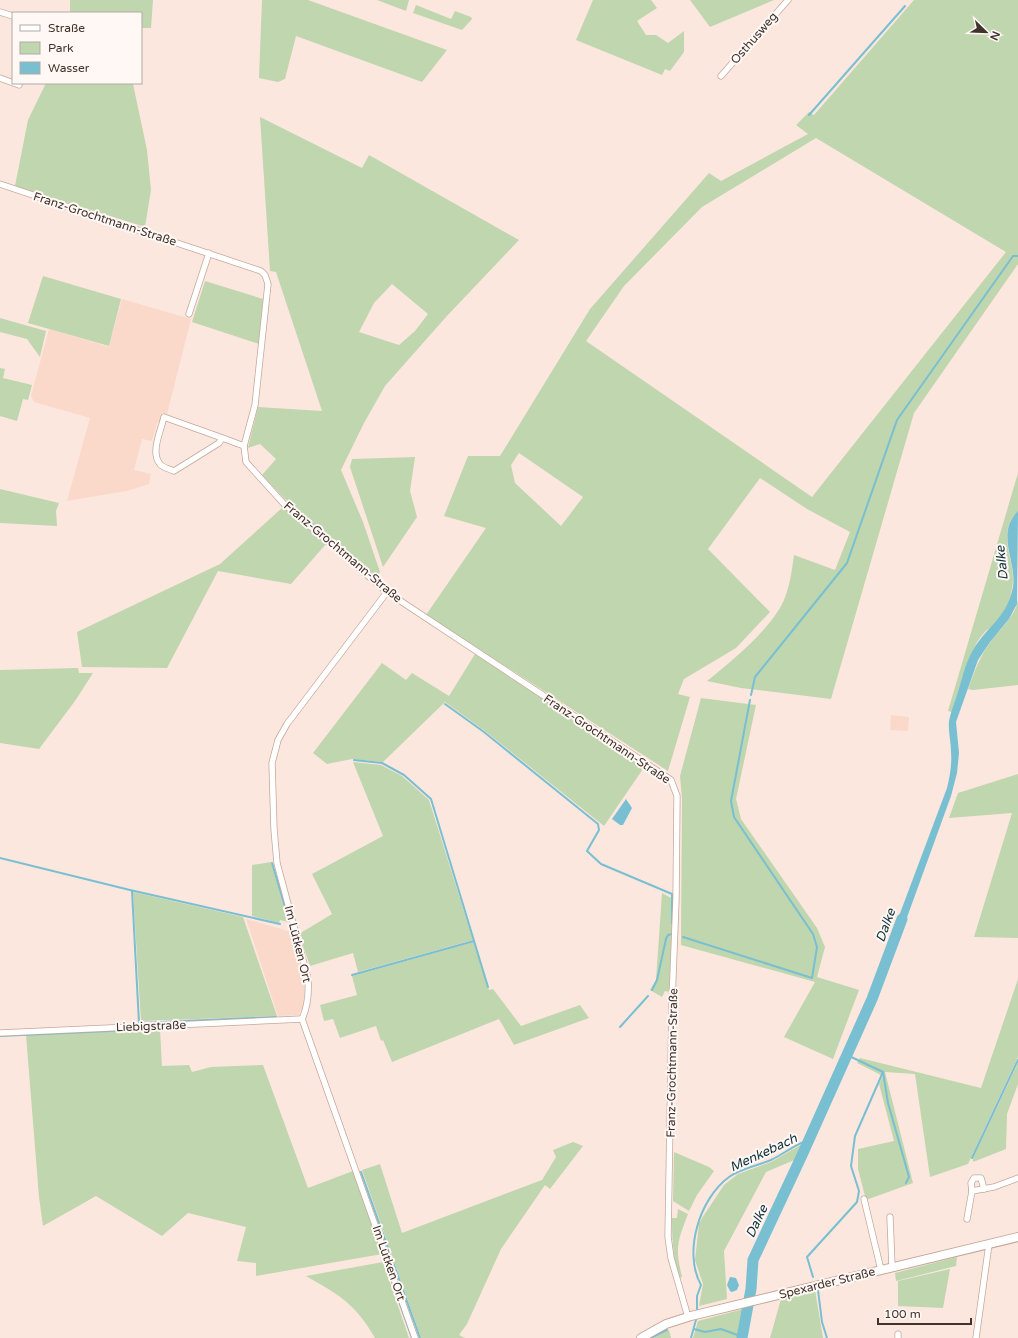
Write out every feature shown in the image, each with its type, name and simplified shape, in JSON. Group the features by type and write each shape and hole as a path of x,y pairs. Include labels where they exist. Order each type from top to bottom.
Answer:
{"main road":[{"name":"Spexarder Straße","path":"640,1338 666,1324 690,1316 1018,1237"}],"street":[{"name":"Osthusweg","path":"721,76 788,0"},
{"path":"0,12 12,16"},
{"path":"0,78 12,82"},
{"name":"Franz-Grochtmann-Straße","path":"0,184 256,268 265,275 267,280 255,405 244,446 246,462 284,504 386,592 671,780 675,788 676,900 672,1002 668,1238 672,1265 690,1316"},
{"path":"189,314 209,253"},
{"path":"222,438 219,443 174,472 162,466 156,457 164,417 222,438 244,446"},
{"name":"Im Lütken Ort","path":"386,592 287,724 278,740 274,752 273,810 277,863 308,979 309,994 307,1008 302,1019 415,1338"},
{"name":"Liebigstraße","path":"0,1033 302,1019"},
{"path":"967,1219 972,1191 971,1183 974,1178 981,1178 984,1189"},
{"path":"972,1191 1008,1183 1018,1178"},
{"path":"864,1199 882,1270"},
{"path":"890,1217 892,1267"},
{"path":"976,1338 989,1244"}],"shaded area":[{"path":"122,299 191,319 167,414 162,413 160,420 157,423 152,441 142,439 134,470 151,474 149,484 127,491 67,501 90,418 34,402 31,396 49,329 109,347"},
{"path":"891,715 909,717 908,731 890,730"},
{"path":"246,919 292,932 305,981 303,1008 298,1015 278,1016"}],"green space":[{"path":"70,0 153,0 151,28 142,28 142,12 70,12"},
{"path":"262,0 308,0 447,50 422,82 296,36 285,79 278,82 259,78"},
{"path":"377,0 409,0 406,11"},
{"path":"593,0 651,0 657,8 637,21 646,35 656,35 668,43 684,31 684,52 670,71 665,69 662,75 576,40"},
{"path":"690,0 774,0 710,27"},
{"path":"914,0 1018,0 1018,264 914,413 831,699 741,688 707,681 750,644 761,633 778,611 788,589 794,555 835,570 850,532 807,509 760,478 708,549 770,612 736,648 684,679 678,694 690,697 668,771 426,615 486,528 444,516 468,456 500,456 590,309 709,173 721,181 808,134 796,125 809,112 814,115","holes":["816,138 1006,252 812,497 586,341 624,286 702,207","519,453 583,497 561,526 515,483 511,465"]},
{"path":"416,5 451,19 455,11 471,17 472,19 462,30 413,13"},
{"path":"46,84 133,84 147,150 151,190 145,227 15,186 28,120"},
{"path":"260,117 362,168 369,155 519,240 446,317 385,386 364,423 341,470 363,522 380,572 377,577 285,499 262,475 276,459 260,444 248,448 258,407 322,411 276,272 270,271","holes":["392,284 428,314 415,331 399,345 359,332 374,303"]},
{"path":"43,276 121,299 109,346 28,323"},
{"path":"205,281 263,299 259,344 192,322"},
{"path":"0,318 46,331 40,357 27,339 0,332"},
{"path":"0,368 5,369 3,378 32,385 28,400 23,399 17,421 0,416"},
{"path":"415,457 410,491 417,517 383,567 350,467 352,459"},
{"path":"1018,473 1018,511 1011,520 1007,539 1013,578 1010,598 1007,607 999,620 985,632 976,644 965,670 952,712 948,711"},
{"path":"0,489 59,503 56,511 57,526 0,523"},
{"path":"283,507 326,544 291,584 218,571 167,668 82,667 77,632 220,564"},
{"path":"1018,600 1018,685 973,690 968,689 985,649 1010,618"},
{"path":"475,654 645,766 604,826 485,731 445,702 383,762 352,759 327,764 313,753 382,663 406,680 412,673 449,696"},
{"path":"78,668 79,673 93,673 75,701 39,749 0,743 0,670"},
{"path":"701,698 756,705 736,799 741,819 817,928 825,947 817,977 859,990 833,1059 784,1037 815,982 681,945 682,799 680,776"},
{"path":"353,762 381,765 402,776 429,800 473,940 358,972 353,953 310,966 299,934 332,914 312,874 383,836"},
{"path":"1018,774 1018,938 974,937 1012,813 949,818 958,793"},
{"path":"271,862 288,922 280,920 279,923 252,916 252,865"},
{"path":"133,892 243,917 277,1016 141,1021"},
{"path":"662,893 673,899 669,992 665,991 662,997 650,990 656,980"},
{"path":"474,942 489,990 493,989 521,1026 580,1005 589,1018 514,1045 499,1019 392,1062 383,1040 381,1041 376,1026 340,1038 333,1019 324,1021 320,1005 357,995 352,976"},
{"path":"1018,979 1018,1057 968,1164 930,1177 915,1074 885,1072 913,1183 866,1200 858,1169 858,1149 894,1141 879,1084 883,1076 857,1063 860,1058 981,1088"},
{"path":"160,1029 162,1066 189,1065 192,1072 211,1067 263,1065 308,1188 353,1171 382,1254 256,1276 256,1263 237,1261 246,1227 188,1213 162,1236 96,1196 43,1226 39,1197 26,1035"},
{"path":"1018,1063 1018,1084 1007,1114 1006,1149 973,1162 973,1158"},
{"path":"573,1142 583,1146 550,1189 545,1185 501,1249 467,1324 459,1335 465,1338 421,1338 362,1170 380,1164 402,1233 542,1180 556,1157 553,1150"},
{"path":"804,1143 799,1158 766,1172 724,1251 727,1299 699,1306 703,1284 695,1260 699,1224 702,1218 724,1185 738,1174 771,1162"},
{"path":"674,1152 709,1167 714,1171 697,1195 689,1211 673,1201"},
{"path":"678,1209 688,1214 678,1245 678,1259 682,1277 679,1278 674,1256 672,1226 672,1218 677,1218"},
{"path":"957,1257 956,1266 896,1281 895,1273"},
{"path":"383,1262 409,1338 375,1338 368,1326 353,1308 337,1295 306,1276"},
{"path":"950,1269 943,1308 898,1306 898,1281"},
{"path":"815,1290 823,1338 770,1338 781,1299"},
{"path":"743,1309 738,1338 693,1338 698,1321"},
{"path":"669,1330 671,1338 654,1338"}],"water":[{"path":"1018,511 1017,604 1009,619 990,642 978,660 956,722 959,753 957,773 951,796 901,934 893,932 947,788 951,761 949,721 965,668 974,648 1005,609 1010,599 1013,587 1013,577 1007,538 1011,520"},
{"path":"626,799 632,808 623,825 620,825 612,819"},
{"path":"730,1277 736,1278 739,1285 737,1290 732,1292 727,1285"}],"waterway":[{"path":"809,115 905,6"},
{"path":"751,695 755,677 847,563 897,420 1013,256 1018,256"},
{"path":"294,508 375,577"},
{"path":"386,587 398,596"},
{"path":"683,937 812,978 817,947 813,934 734,817 731,801 750,700"},
{"path":"445,704 484,732 598,824 599,830 587,851 601,864 672,894 672,923"},
{"path":"354,760 382,763 404,775 431,799 488,987"},
{"path":"0,858 130,890 280,924"},
{"path":"272,863 289,921"},
{"path":"132,891 139,1023 276,1017"},
{"name":"Dalke","path":"742,1338 751,1289 753,1260 872,999 902,919"},
{"path":"652,990 657,980 666,939 668,935 672,934"},
{"path":"352,975 474,941"},
{"path":"620,1027 648,996"},
{"path":"0,1036 154,1029"},
{"path":"813,1277 807,1257 857,1202 859,1191 851,1166 855,1136 883,1072 847,1055"},
{"path":"972,1158 1018,1060"},
{"path":"883,1072 888,1103 909,1177 906,1183"},
{"name":"Menkebach","path":"697,1312 697,1296 701,1285 696,1272 694,1243 702,1212 709,1199 718,1187 734,1174 771,1160 809,1140"},
{"path":"361,1172 420,1338"},
{"path":"389,1273 412,1338"},
{"path":"818,1290 822,1322 827,1338"},
{"name":"Menkebach","path":"691,1338 697,1316"},
{"path":"694,1329 705,1332 721,1329 743,1337"},
{"path":"651,1338 667,1330"}]}
